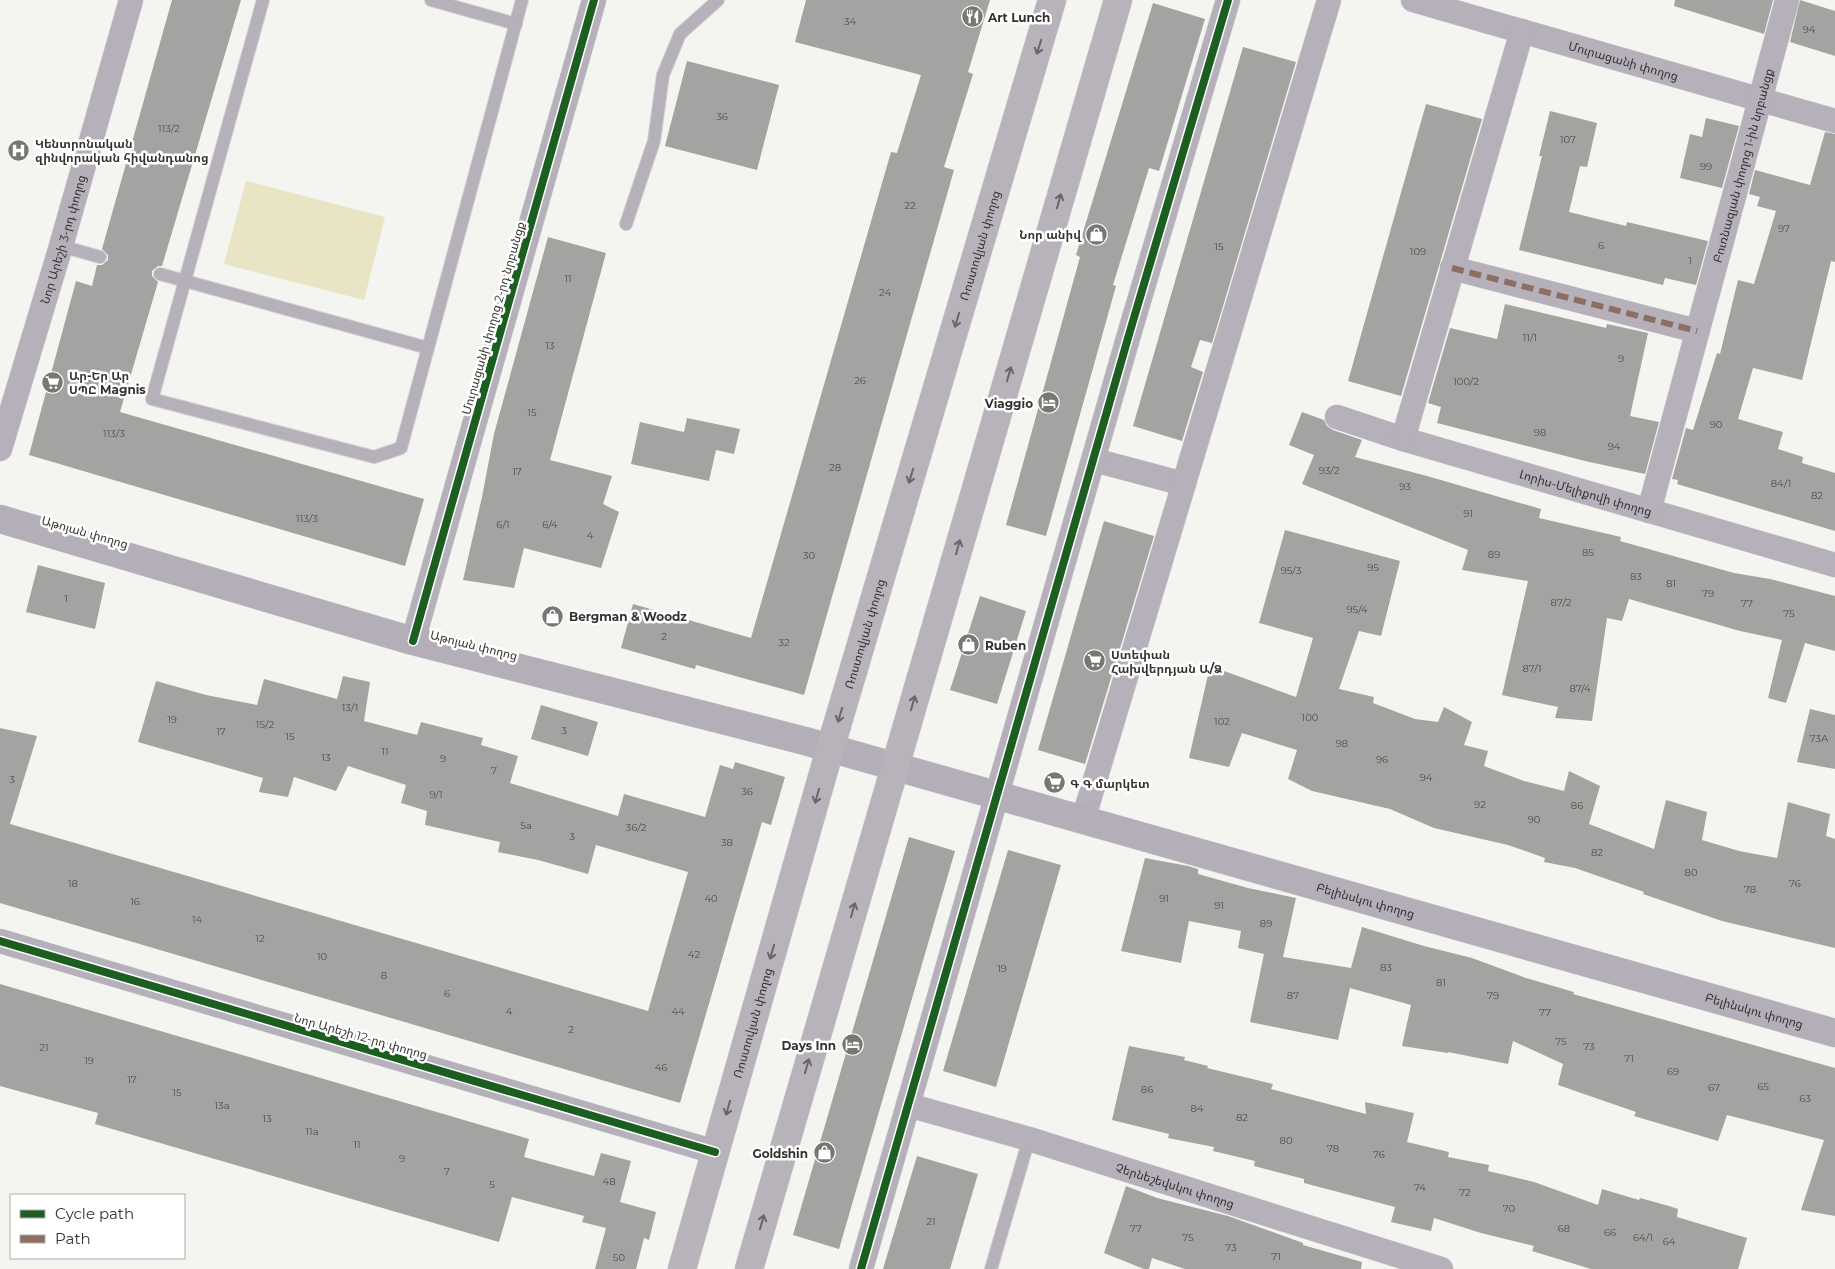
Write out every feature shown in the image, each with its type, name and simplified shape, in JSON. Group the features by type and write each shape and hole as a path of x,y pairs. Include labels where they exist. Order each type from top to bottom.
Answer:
{"main road":[{"name":"Ռոստովյան փողոց","path":"682,1269 830,749 1052,0"},
{"path":"749,1269 1118,0"},
{"name":"Աթոյան փողոց","path":"0,519 413,641 830,749 894,768"},
{"name":"Բելինսկու փողոց","path":"894,768 1835,1033"}],"street":[{"name":"Նոր Արեշի 3-րդ փողոց","path":"0,450 61,246 131,0"},
{"name":"Մուրացանի փողոց 2-րդ նրբանցք","path":"413,641 594,0"},
{"path":"861,1269 1128,338 1228,0"},
{"path":"1083,820 1328,0"},
{"name":"Մուրացանի փողոց","path":"1413,0 1835,121"},
{"name":"Բուռնազյան փողոց 1-ին նրբանցք","path":"1649,511 1787,0"},
{"path":"1403,440 1522,31"},
{"path":"1452,268 1697,331"},
{"name":"Լորիս-Մելիքովի փողոց","path":"1337,417 1403,440 1835,565"},
{"path":"1094,460 1184,484"},
{"name":"Նոր Արեշի 12-րդ փողոց","path":"0,941 715,1152"},
{"name":"Չերնեշեվսկու փողոց","path":"908,1105 1029,1139 1441,1269"}],"lane":[{"path":"263,0 152,399 374,457 401,448 522,0"},
{"path":"431,0 516,24"},
{"path":"626,224 654,141 664,75 680,34 718,0"},
{"path":"61,246 100,257"},
{"path":"160,274 428,348"},
{"path":"991,1269 1029,1139"}],"shaded area":[{"path":"246,181 385,217 364,300 224,264"}],"building":[{"path":"172,0 241,0 162,266 158,266 152,271 152,276 158,282 120,412 424,499 405,566 29,455 76,281 92,286 97,265 102,265 108,260 108,255 102,249"},
{"path":"806,0 990,0 968,72 973,74 944,167 954,170 804,695 696,665 695,669 621,648 633,604 751,638 891,152 897,153 921,75 795,42"},
{"path":"1675,0 1773,0 1764,34 1674,6"},
{"path":"1800,0 1835,11 1835,56 1790,42"},
{"path":"1153,3 1205,19 1159,171 1149,168 1113,285 1116,286 1046,536 1006,525 1080,257 1076,255"},
{"path":"1243,47 1296,62 1212,343 1200,340 1191,367 1203,372 1182,441 1133,426"},
{"path":"687,61 779,85 757,170 665,146"},
{"path":"1426,104 1482,119 1401,396 1348,381"},
{"path":"1550,111 1597,123 1587,167 1580,166 1569,212 1626,226 1627,222 1708,241 1696,285 1665,278 1663,285 1519,250 1542,156 1539,156"},
{"path":"1706,118 1739,126 1722,188 1680,178 1690,134 1702,137"},
{"path":"1825,132 1835,134 1835,262 1831,261 1802,380 1753,368 1738,419 1783,432 1778,449 1803,457 1802,463 1835,473 1835,531 1677,484 1678,480 1672,479 1686,428 1693,430 1717,353 1720,354 1738,280 1754,284 1776,211 1757,206 1760,197 1749,194 1755,170 1810,185"},
{"path":"548,237 606,253 550,460 612,476 603,504 619,512 601,568 524,548 514,588 463,580 494,434"},
{"path":"1505,304 1606,328 1607,324 1648,333 1630,416 1659,422 1645,474 1585,461 1437,423 1441,407 1428,403 1450,328 1497,339"},
{"path":"1302,412 1324,420 1327,426 1333,430 1362,440 1355,457 1541,509 1539,518 1621,537 1620,541 1734,573 1770,579 1835,596 1835,651 1805,643 1786,703 1768,698 1782,640 1740,631 1629,599 1622,621 1607,618 1592,721 1555,718 1558,707 1502,695 1528,581 1462,570 1468,550 1302,484 1314,455 1289,445"},
{"path":"687,418 740,429 734,454 716,450 709,481 631,464 640,422 684,432"},
{"path":"1104,521 1154,536 1085,764 1038,750"},
{"path":"1285,530 1400,561 1381,636 1359,631 1339,689 1374,697 1373,703 1415,719 1438,722 1444,707 1472,722 1464,745 1488,751 1484,766 1524,781 1564,791 1569,771 1600,786 1589,824 1654,849 1666,800 1707,812 1702,840 1739,851 1777,858 1788,802 1830,814 1826,836 1835,839 1835,948 1722,921 1575,868 1544,862 1545,858 1508,845 1434,828 1390,809 1312,791 1288,779 1297,750 1242,733 1229,767 1189,758 1210,666 1296,697 1313,638 1259,623"},
{"path":"38,565 105,583 95,629 26,612"},
{"path":"980,596 1026,611 997,704 950,690"},
{"path":"343,676 370,682 364,721 417,735 421,722 483,738 481,745 518,756 510,783 618,816 624,794 705,817 720,765 733,769 735,762 785,777 771,825 762,822 680,1103 0,903 0,728 37,736 10,824 648,1011 688,872 596,845 588,874 538,860 498,852 500,842 425,825 427,811 401,803 406,785 348,766 336,791 294,777 288,797 259,792 263,778 138,742 156,681 206,695 257,705 264,679 337,699"},
{"path":"541,705 598,722 588,756 531,739"},
{"path":"1810,709 1835,715 1835,769 1797,762"},
{"path":"909,837 955,851 839,1249 793,1235"},
{"path":"1008,850 1061,865 996,1087 943,1071"},
{"path":"1145,858 1188,866 1198,869 1198,874 1248,888 1296,898 1283,957 1351,968 1362,927 1472,958 1526,978 1574,992 1573,994 1835,1068 1835,1216 1801,1210 1824,1140 1727,1115 1718,1141 1634,1116 1636,1112 1558,1085 1563,1064 1513,1041 1508,1064 1448,1052 1402,1046 1411,1005 1350,988 1338,1040 1250,1022 1264,954 1238,948 1241,931 1189,921 1181,963 1121,951"},
{"path":"0,984 529,1139 524,1157 594,1176 601,1153 631,1161 620,1202 656,1212 649,1240 644,1238 636,1269 595,1269 606,1228 582,1222 584,1216 512,1197 499,1242 95,1124 98,1113 0,1086"},
{"path":"1129,1046 1185,1057 1184,1060 1208,1066 1207,1068 1273,1084 1271,1089 1366,1114 1365,1102 1414,1113 1407,1142 1449,1152 1448,1157 1489,1165 1488,1171 1534,1182 1598,1205 1602,1189 1678,1209 1677,1217 1747,1238 1738,1269 1591,1269 1532,1251 1534,1246 1481,1233 1434,1218 1431,1231 1391,1222 1395,1207 1304,1183 1304,1179 1254,1166 1255,1161 1213,1151 1214,1147 1168,1138 1169,1134 1112,1120"},
{"path":"917,1156 978,1174 950,1269 883,1269"},
{"path":"1126,1186 1157,1198 1228,1216 1303,1243 1303,1245 1362,1262 1361,1269 1185,1269 1152,1258 1149,1269 1144,1269 1104,1253"}],"marked path":[{"path":"1452,268 1697,331"}],"cycle path":[{"path":"413,641 594,0"},
{"path":"861,1269 1128,338 1228,0"},
{"path":"0,941 715,1152"}],"place":[{"name":"Art Lunch","path":"972,17"},
{"name":"Կենտրոնական զինվորական հիվանդանոց","path":"19,150"},
{"name":"Նոր անիվ","path":"1097,234"},
{"name":"Ար-Եր Ար ՍՊԸ Magnis","path":"53,382"},
{"name":"Viaggio","path":"1049,403"},
{"name":"Bergman & Woodz","path":"553,616"},
{"name":"Ruben","path":"969,645"},
{"name":"Ստեփան Հախվերդյան Ա/Ձ","path":"1095,661"},
{"name":"Գ Գ մարկետ","path":"1054,783"},
{"name":"Days Inn","path":"852,1045"},
{"name":"Goldshin","path":"824,1153"}]}
